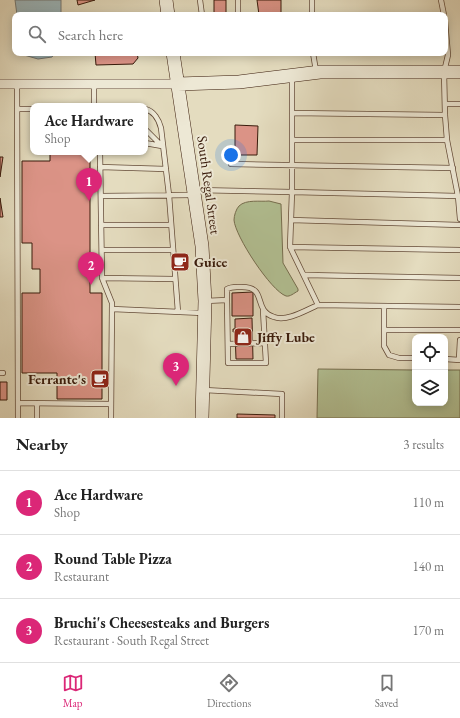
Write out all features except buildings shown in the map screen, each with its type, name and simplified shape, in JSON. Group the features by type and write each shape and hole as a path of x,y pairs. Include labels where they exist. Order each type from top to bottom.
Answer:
{"main road":[{"path":"166,0 168,12"},
{"name":"South Regal Street","path":"173,56 202,246 205,307 202,418"},
{"path":"178,84 226,83 316,72 460,72"}],"street":[{"path":"0,84 178,84"}],"lane":[{"path":"200,0 202,12"},
{"path":"238,0 238,12"},
{"path":"312,0 312,12"},
{"path":"441,0 443,12"},
{"path":"314,56 316,72"},
{"path":"448,56 444,72 444,104 447,140 458,196 460,219"},
{"path":"292,74 292,192 290,247 305,275 318,305"},
{"path":"17,84 18,418"},
{"path":"94,84 94,103"},
{"path":"444,104 460,104"},
{"path":"17,109 30,109"},
{"path":"148,110 158,120 161,128 169,195 174,279 178,312"},
{"path":"292,113 445,115"},
{"path":"148,132 162,146"},
{"path":"292,140 447,140"},
{"path":"148,144 162,146"},
{"path":"100,155 102,278 112,303 111,418"},
{"path":"231,164 453,168"},
{"path":"100,167 166,169"},
{"path":"101,196 292,192 458,196"},
{"path":"291,220 460,225"},
{"path":"102,225 171,225"},
{"path":"290,247 460,250"},
{"path":"102,250 172,250"},
{"path":"305,275 460,278"},
{"path":"102,278 174,279"},
{"path":"231,287 252,287 256,290 263,310 266,363 228,362 227,289 231,287"},
{"path":"112,309 178,312 205,307 226,300"},
{"path":"263,310 274,317 282,318 318,305 460,307"},
{"path":"384,306 384,346 389,355 398,358 412,358"},
{"path":"384,330 460,330"},
{"path":"448,359 460,360 460,340"},
{"path":"228,344 265,343"},
{"path":"203,390 282,394 282,418"},
{"path":"19,403 111,404"},
{"path":"37,403 37,418"}],"green space":[{"path":"269,201 281,204 283,263 298,289 298,291 289,296 286,296 280,292 263,274 240,238 234,220 237,209 242,204 246,202"},
{"path":"318,369 412,370 412,406 448,406 448,370 460,370 460,418 317,418"}],"water":[{"path":"15,0 61,0 61,12 17,12"},
{"path":"28,56 53,56 52,57 38,59"}],"place":[{"name":"Ace Hardware","path":"89,201"},
{"name":"Guice","path":"180,262"},
{"name":"Round Table Pizza","path":"91,285"},
{"name":"Jiffy Lube","path":"243,337"},
{"name":"Ferrante's","path":"100,379"},
{"name":"Bruchi's Cheesesteaks and Burgers","path":"176,386"}]}
